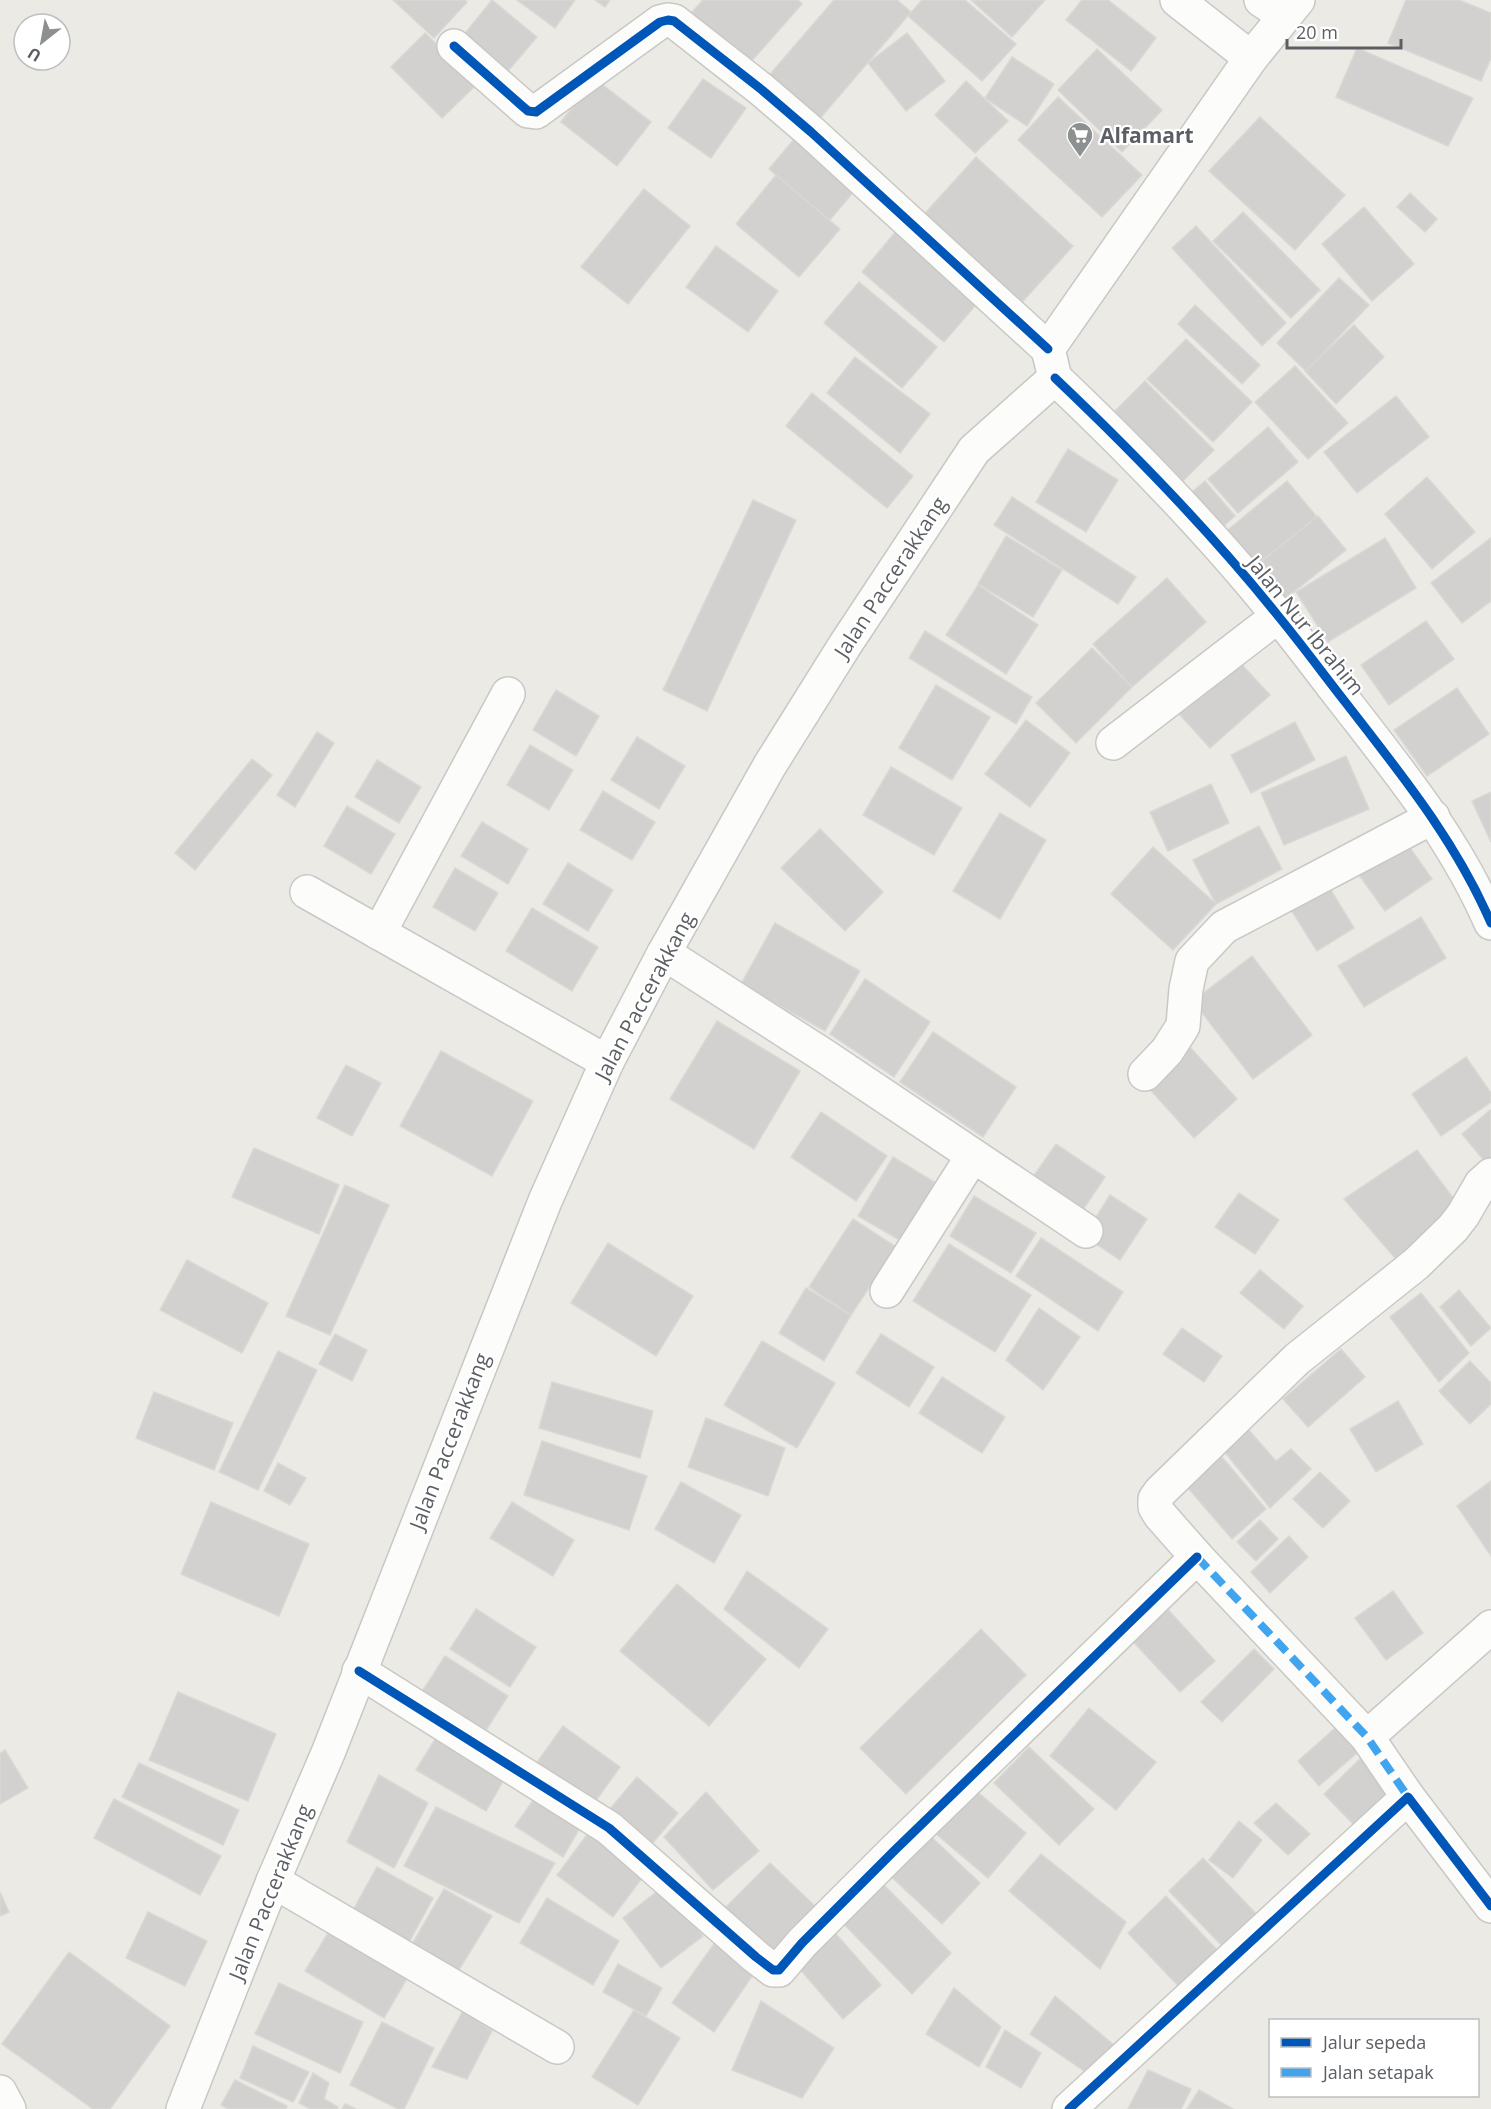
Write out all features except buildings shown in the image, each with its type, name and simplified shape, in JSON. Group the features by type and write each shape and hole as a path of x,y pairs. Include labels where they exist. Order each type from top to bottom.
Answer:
{"street":[{"path":"1177,0 1251,58"},
{"name":"Jalan Paccerakkang","path":"183,2109 273,1881 328,1754 544,1201 607,1062 664,953 770,765 844,645 974,450 1052,363 1251,58 1281,5"},
{"name":"Jalan Nur Ibrahim","path":"454,46 528,111 536,112 653,26 668,20 674,21 762,90 811,132 1052,363 1105,426 1220,549 1278,616 1419,796 1466,870 1491,923"},
{"path":"1113,742 1278,616"},
{"path":"379,933 508,694"},
{"path":"1145,1074 1167,1051 1183,1026 1186,989 1192,961 1224,927 1432,817"},
{"path":"307,892 607,1062"},
{"path":"664,953 823,1055 972,1157 1086,1231"},
{"path":"887,1291 972,1157"},
{"path":"1491,1175 1481,1184 1453,1228 1416,1264 1297,1359 1160,1491 1155,1499 1155,1507 1197,1557 1367,1737 1408,1797 1491,1906"},
{"path":"359,1671 609,1828 756,1957 772,1970 779,1970 802,1943 895,1850 1197,1557"},
{"path":"1367,1737 1491,1627"},
{"path":"1069,2109 1408,1797"},
{"path":"273,1881 557,2047"},
{"path":"0,2092 9,2109"}],"marked path":[{"path":"1197,1557 1367,1737 1408,1797"}],"cycle path":[{"path":"454,46 528,111 536,112 660,22 674,21 811,132 1048,349"},
{"path":"1055,378 1171,494 1226,554 1288,628 1426,808 1461,864 1491,923"},
{"path":"359,1671 609,1828 756,1957 773,1970 779,1970 802,1943 895,1850 1197,1557"},
{"path":"1069,2109 1408,1797 1491,1906"}],"place":[{"name":"Alfamart","path":"1080,158"}]}
